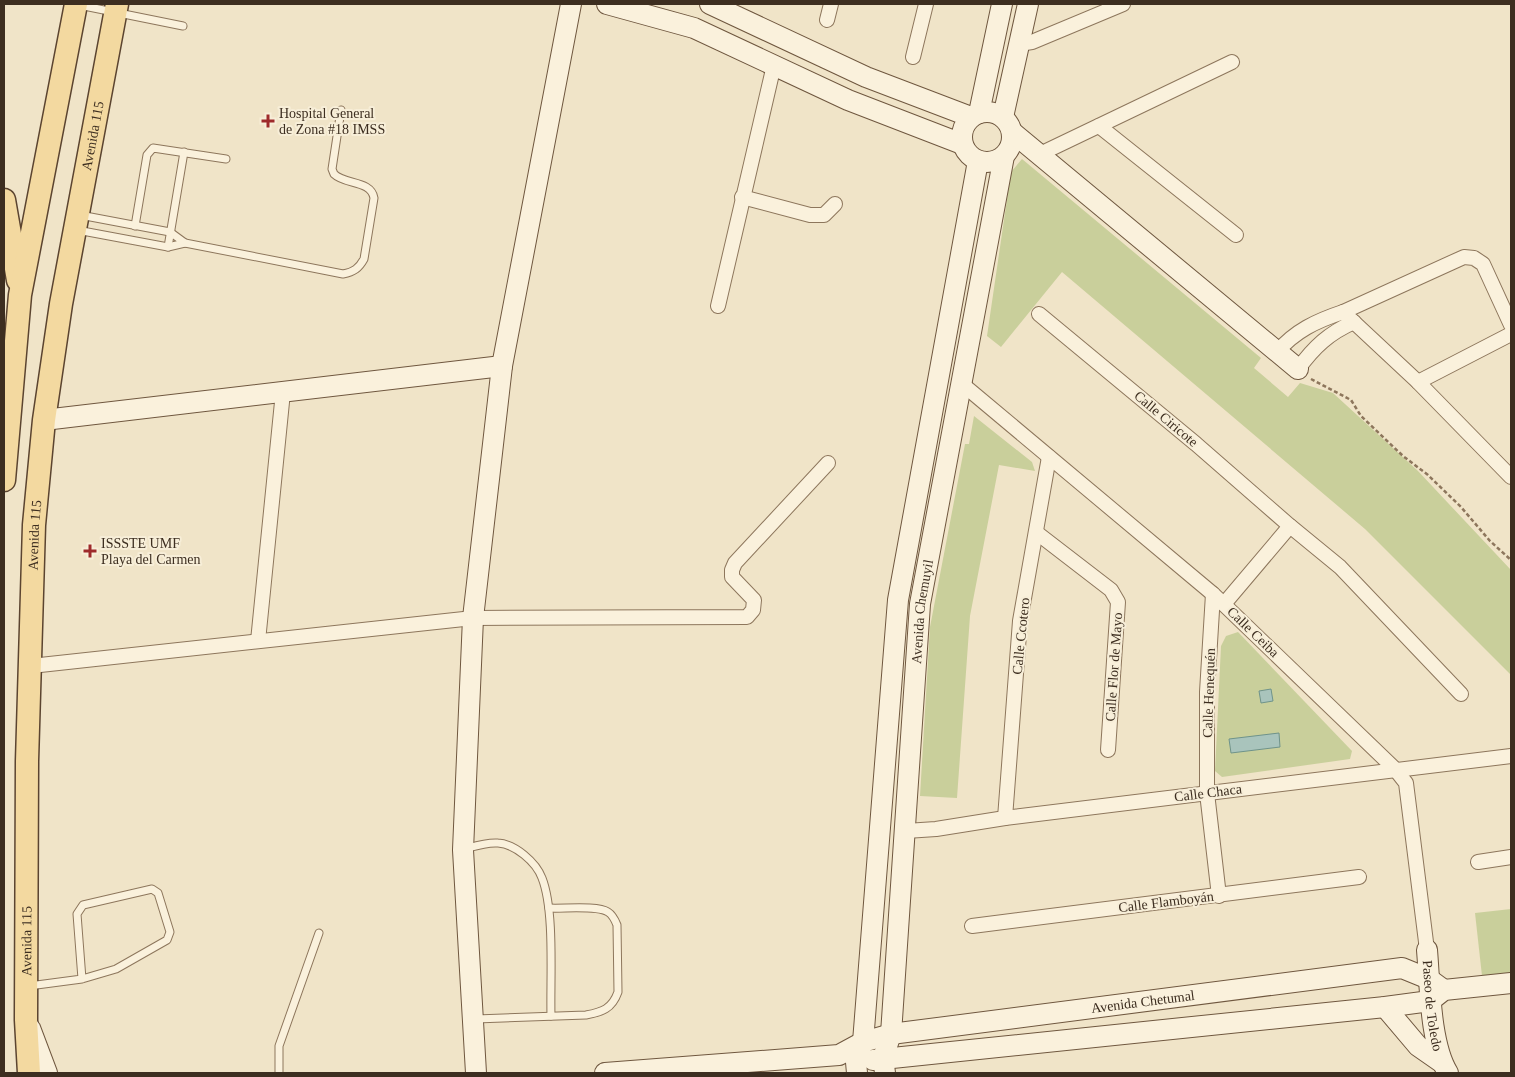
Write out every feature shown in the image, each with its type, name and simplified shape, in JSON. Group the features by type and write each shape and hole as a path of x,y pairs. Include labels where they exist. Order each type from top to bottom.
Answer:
{"main road":[{"path":"4,470 7,416 20,295 76,4"},
{"path":"476,1073 463,850 473,618 502,366 571,4"},
{"path":"607,4 694,28 848,100 962,144"},
{"path":"710,4 866,77 975,115"},
{"path":"975,115 1002,4"},
{"path":"1028,4 1019,44 1007,125 1012,141 1004,156 991,162 978,161 965,151 962,144 962,129 975,115 987,111 1007,125 1298,369"},
{"name":"Avenida 115","path":"29,1073 26,1020 27,761 34,524 44,420 61,304 116,9"},
{"name":"Avenida Chemuyil","path":"884,1066 891,1034 920,604 1004,156"},
{"name":"Avenida Chemuyil","path":"863,1042 898,600 978,161"},
{"path":"4,200 20,295"},
{"path":"44,420 502,366"},
{"path":"898,600 920,604"},
{"name":"Paseo de Toledo","path":"1427,950 1445,1068"},
{"name":"Avenida Chetumal","path":"851,1063 863,1042 891,1034 1402,968 1434,990"},
{"name":"Avenida Chetumal","path":"604,1073 851,1063 884,1066 1385,1007 1434,990 1511,983"},
{"name":"Paseo de Toledo","path":"1385,1007 1418,1046 1445,1068"},
{"path":"26,1020 47,1073"}],"street":[{"path":"827,20 831,4"},
{"path":"913,57 926,4"},
{"path":"1019,44 1032,42 1123,4"},
{"path":"1040,154 1232,62"},
{"path":"718,306 774,65"},
{"path":"1099,126 1236,235"},
{"path":"742,197 810,215 824,215 835,204"},
{"path":"1277,352 1290,336 1307,326 1343,312 1464,257 1474,258 1483,264 1511,324"},
{"path":"1343,312 1418,382 1511,477"},
{"name":"Calle Ciricote","path":"1040,314 1196,444 1340,568 1461,694"},
{"path":"1298,369 1311,351 1324,339 1354,322"},
{"path":"1418,382 1511,334"},
{"name":"Calle Ceiba","path":"961,383 1213,594 1395,769 1406,783 1427,950"},
{"path":"258,641 283,392"},
{"name":"Calle Ccotero","path":"1005,818 1020,621 1037,533 1049,456"},
{"path":"30,666 473,618 747,617 753,610 754,600 732,577 735,563 828,463"},
{"path":"1224,604 1290,526"},
{"name":"Calle Flor de Mayo","path":"1037,533 1116,596 1118,602 1108,750"},
{"name":"Calle Henequén","path":"1213,594 1207,692 1207,793 1219,896"},
{"name":"Calle Chaca","path":"906,830 936,829 1005,818 1511,756"},
{"path":"1478,862 1511,857"},
{"name":"Calle Flamboyán","path":"972,926 1359,877"}],"lane":[{"path":"76,4 116,9 183,26"},
{"path":"76,222 168,247 185,243 343,274 352,272 360,266 364,258 374,198 373,192 367,186 343,180 334,174 332,169 341,110"},
{"path":"135,226 150,150 156,147 226,159"},
{"path":"168,247 184,152"},
{"path":"76,222 135,226 170,232 185,243"},
{"path":"463,850 487,843 500,842 518,850 542,877 549,908 551,1016"},
{"path":"27,986 82,980 116,969 167,940 170,932 158,893 152,889 83,905 77,914 82,980"},
{"path":"473,1019 602,1012 616,1000 618,992 617,925 608,912 598,909 549,908"},
{"path":"279,1073 278,1057 282,1037 319,933"}],"path":[{"path":"1298,369 1309,378 1351,400 1361,416 1403,456 1428,474 1461,507 1490,541 1511,560"}],"green space":[{"path":"1022,159 1261,358 1254,368 1288,397 1300,383 1333,393 1418,471 1511,570 1511,675 1365,529 1062,272 1001,347 987,336 1011,172"},
{"path":"974,416 1032,462 1035,471 999,465 970,616 957,798 920,796 930,627 965,444 969,444"},
{"path":"1238,632 1352,751 1350,759 1222,777 1215,771 1221,646 1226,636"},
{"path":"1511,909 1511,973 1482,976 1475,913"}],"water":[{"path":"1271,689 1273,701 1261,703 1259,691"},
{"path":"1279,733 1280,747 1231,753 1229,739"}],"place":[{"name":"Hospital General de Zona #18 IMSS","path":"268,121"},
{"name":"ISSSTE UMF Playa del Carmen","path":"90,551"}]}
